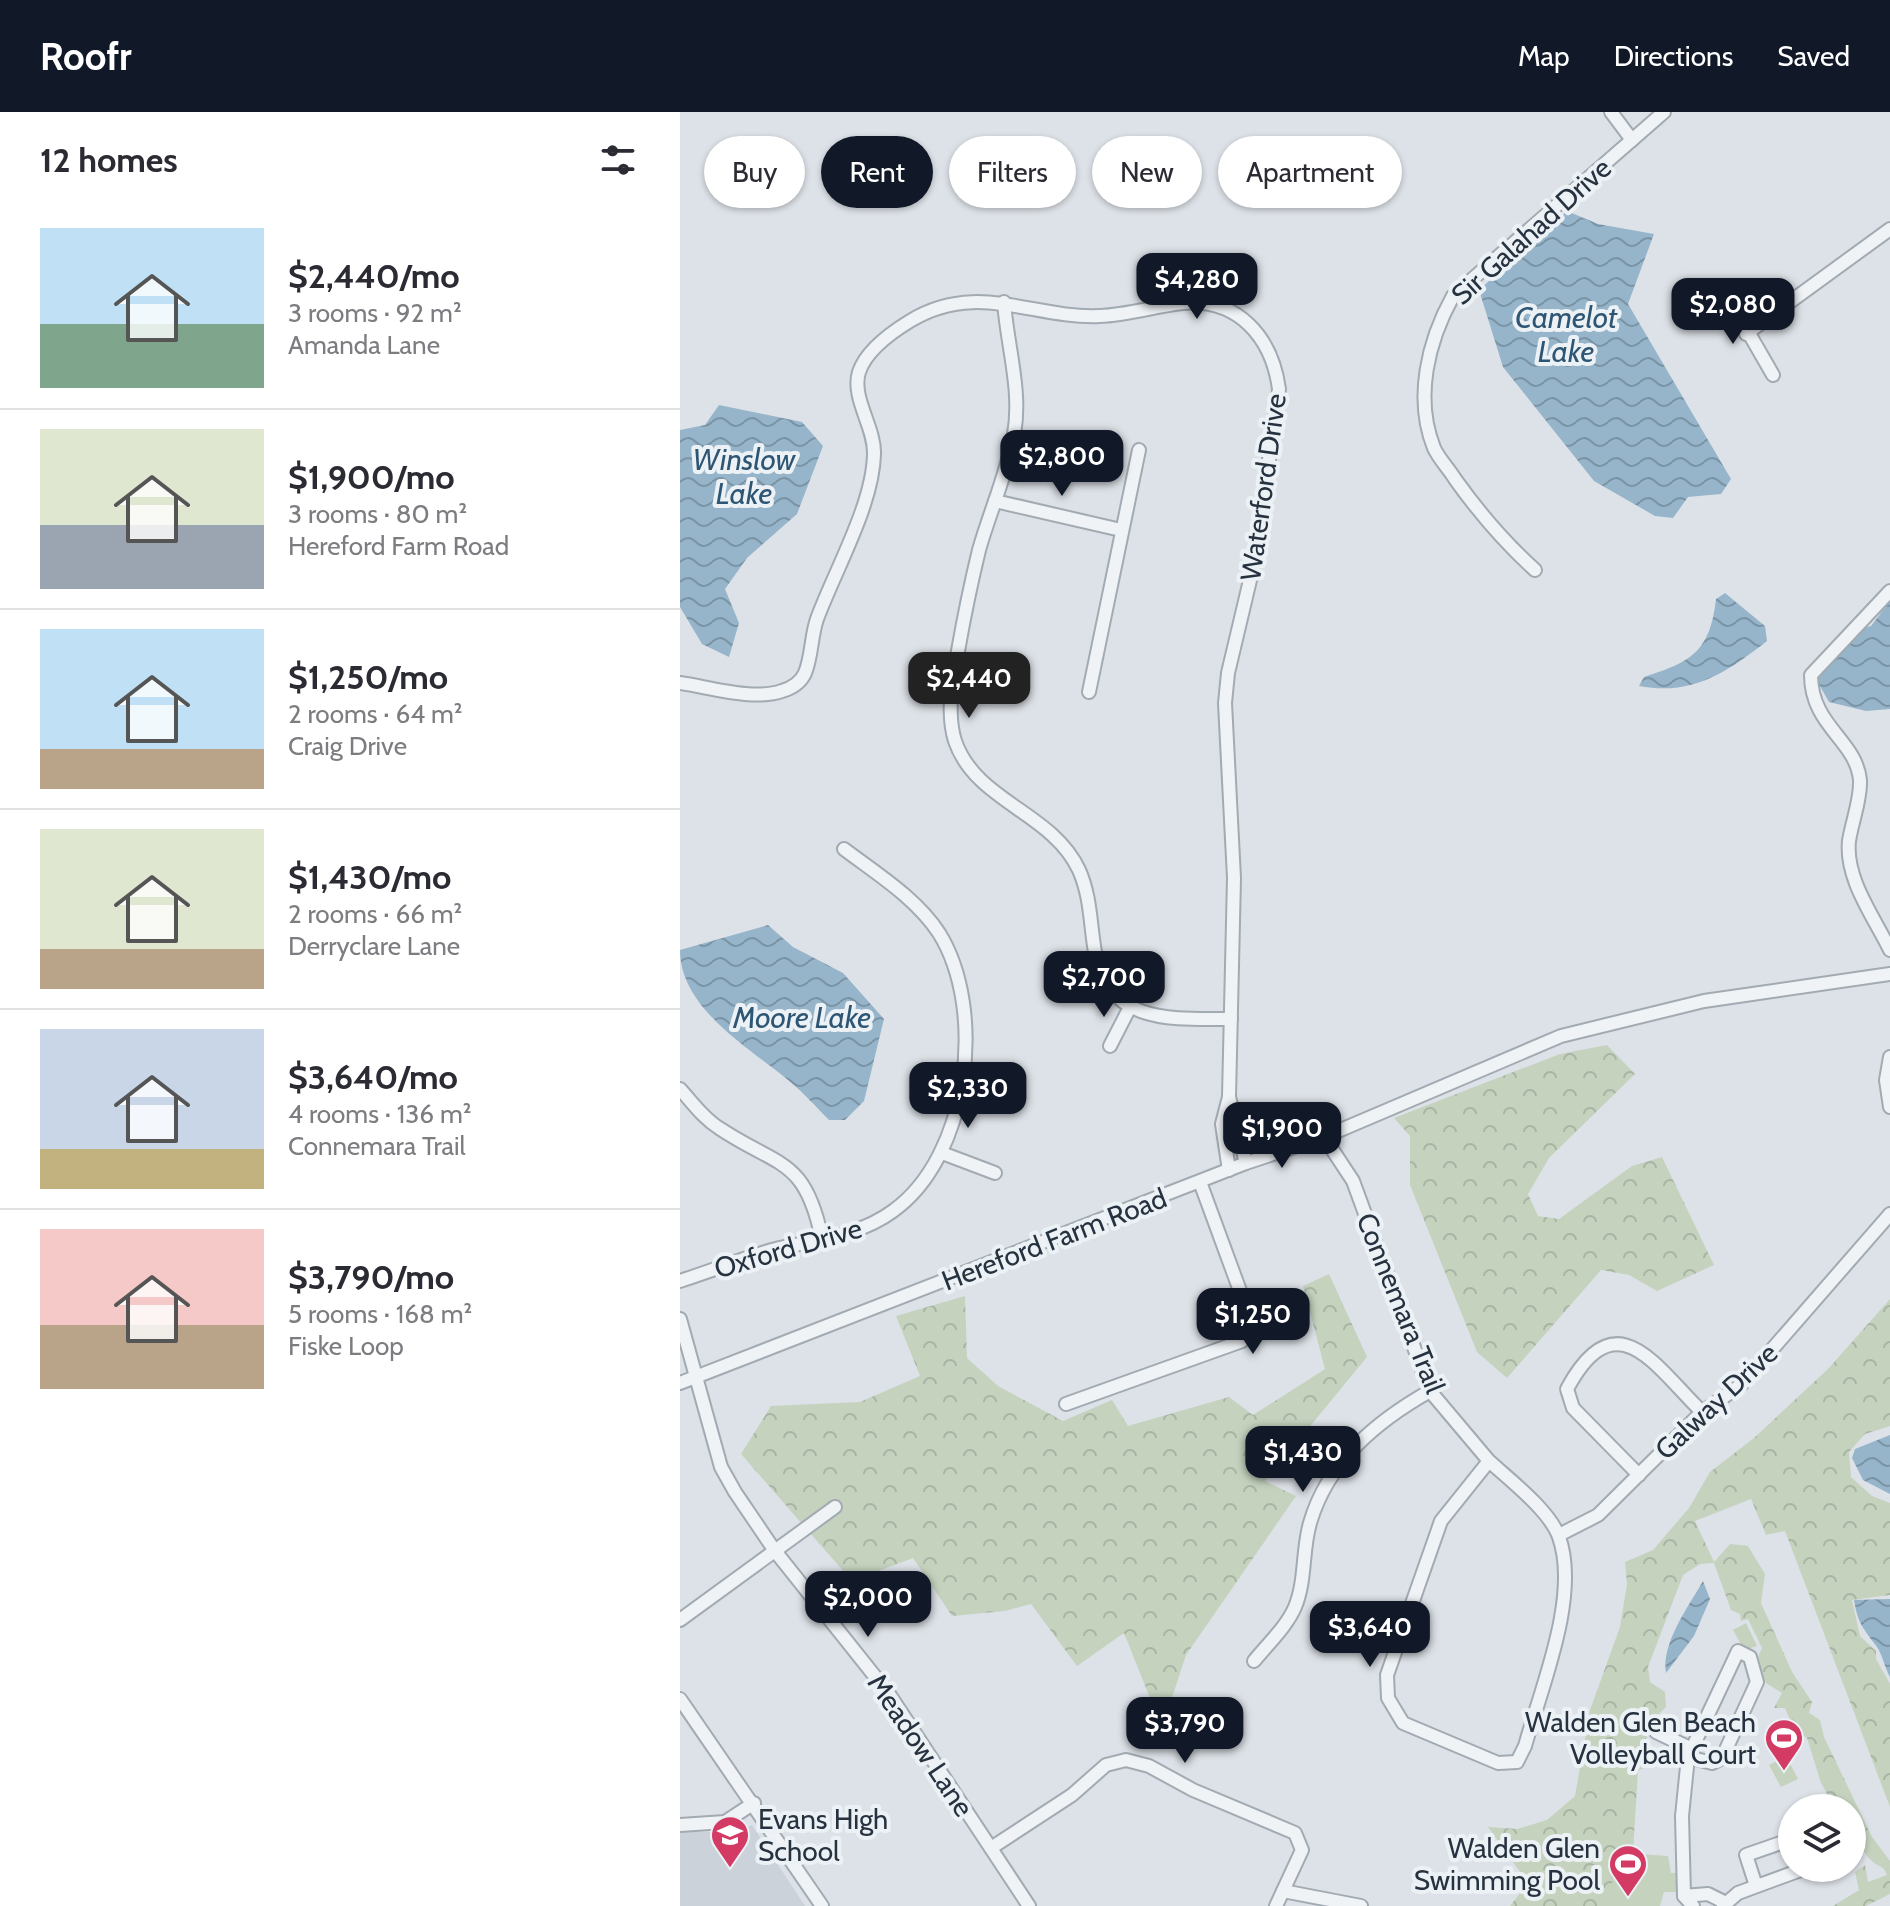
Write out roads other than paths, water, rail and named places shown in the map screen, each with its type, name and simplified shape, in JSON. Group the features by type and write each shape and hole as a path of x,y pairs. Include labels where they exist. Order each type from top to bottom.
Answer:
{"street":[{"path":"1611,112 1632,140"},
{"name":"Sir Galahad Drive","path":"1535,570 1491,529 1435,449 1428,419 1426,368 1436,326 1453,296 1664,112"},
{"path":"1746,334 1890,229"},
{"path":"1728,297 1746,334 1773,375"},
{"path":"1004,302 1016,407 1015,433 980,549 954,675 951,724 956,743 978,777 1034,818 1067,848 1086,888 1101,974 1119,1000 1160,1017 1231,1019"},
{"name":"Waterford Drive","path":"680,683 763,693 780,692 799,682 805,674 816,622 873,474 873,432 857,382 860,368 869,355 911,321 960,303 1004,302 1073,316 1099,316 1195,302 1217,305 1236,313 1251,325 1266,343 1276,365 1279,389 1255,559 1228,673 1225,703 1234,878 1229,1170"},
{"path":"1089,692 1139,450"},
{"path":"995,501 1121,530"},
{"path":"1890,591 1811,675 1811,696 1824,721 1848,750 1860,779 1848,866 1890,950"},
{"name":"Oxford Drive","path":"680,1281 772,1251 851,1232 894,1210 930,1173 942,1153 957,1101 965,1041 966,1016 958,972 937,931 921,910 844,849"},
{"name":"Hereford Farm Road","path":"680,1383 1246,1163 1324,1137 1561,1036 1704,1001 1890,974"},
{"path":"1110,1046 1130,1007"},
{"path":"1890,1057 1886,1080 1890,1107"},
{"path":"680,1089 716,1126 760,1149 796,1174 815,1206 822,1239"},
{"name":"Waterford Drive","path":"1228,1124 1246,1163"},
{"name":"Connemara Trail","path":"1324,1137 1353,1181 1430,1391 1489,1461 1529,1498 1559,1535"},
{"path":"942,1153 995,1173"},
{"path":"1066,1404 1242,1341 1250,1318 1200,1182"},
{"name":"Galway Drive","path":"1559,1535 1598,1515 1702,1412 1741,1385 1890,1214"},
{"name":"Meadow Lane","path":"680,1319 721,1467 775,1551 889,1694 1029,1906"},
{"path":"1639,1475 1573,1408 1567,1389 1578,1368 1599,1348 1620,1342 1637,1347 1702,1412"},
{"path":"1254,1661 1295,1608 1309,1524 1325,1487 1346,1454 1391,1413 1430,1391"},
{"path":"1489,1461 1441,1521 1387,1675 1388,1698 1403,1723 1498,1763 1517,1762 1529,1732 1565,1589 1565,1563 1559,1535"},
{"path":"680,1620 835,1507"},
{"path":"1656,1732 1690,1753 1712,1763 1722,1758 1757,1682 1750,1657 1738,1651 1690,1753 1682,1816 1689,1901 1708,1894 1725,1905 1756,1886 1778,1878"},
{"path":"680,1699 822,1906"},
{"path":"991,1848 1072,1795 1106,1765 1126,1760 1149,1766 1193,1790 1295,1833 1302,1842 1302,1850 1276,1906"},
{"path":"680,1825 725,1822 754,1803"},
{"path":"1756,1886 1746,1855 1778,1844"},
{"path":"1283,1891 1361,1906"}],"water":[{"name":"Camelot Lake","path":"1567,211 1598,224 1654,234 1628,304 1731,479 1721,494 1688,497 1673,518 1655,516 1594,481 1503,367 1479,290"},
{"name":"Winslow Lake","path":"719,405 802,422 823,446 797,514 747,558 725,589 739,623 729,657 702,644 680,607 680,430 705,425"},
{"path":"1725,593 1765,626 1767,641 1722,672 1692,685 1676,688 1639,686 1644,677 1674,666 1695,652 1709,631 1716,599"},
{"path":"1890,601 1890,709 1866,711 1829,702 1817,681 1821,672 1864,628 1871,626"},
{"name":"Moore Lake","path":"768,925 793,947 843,973 884,1019 864,1101 845,1120 829,1120 794,1085 736,1040 704,1008 691,990 683,971 680,950"},
{"path":"1890,1435 1890,1494 1863,1480 1852,1458 1855,1449"},
{"path":"1703,1581 1710,1599 1694,1636 1666,1673 1672,1637"},
{"path":"1890,1599 1890,1677 1879,1650 1859,1620 1854,1600"}],"place":[{"name":"Walden Glen Beach Volleyball Court","path":"1784,1772"},
{"name":"Evans High School","path":"730,1869"},
{"name":"Walden Glen Swimming Pool","path":"1628,1898"}]}
